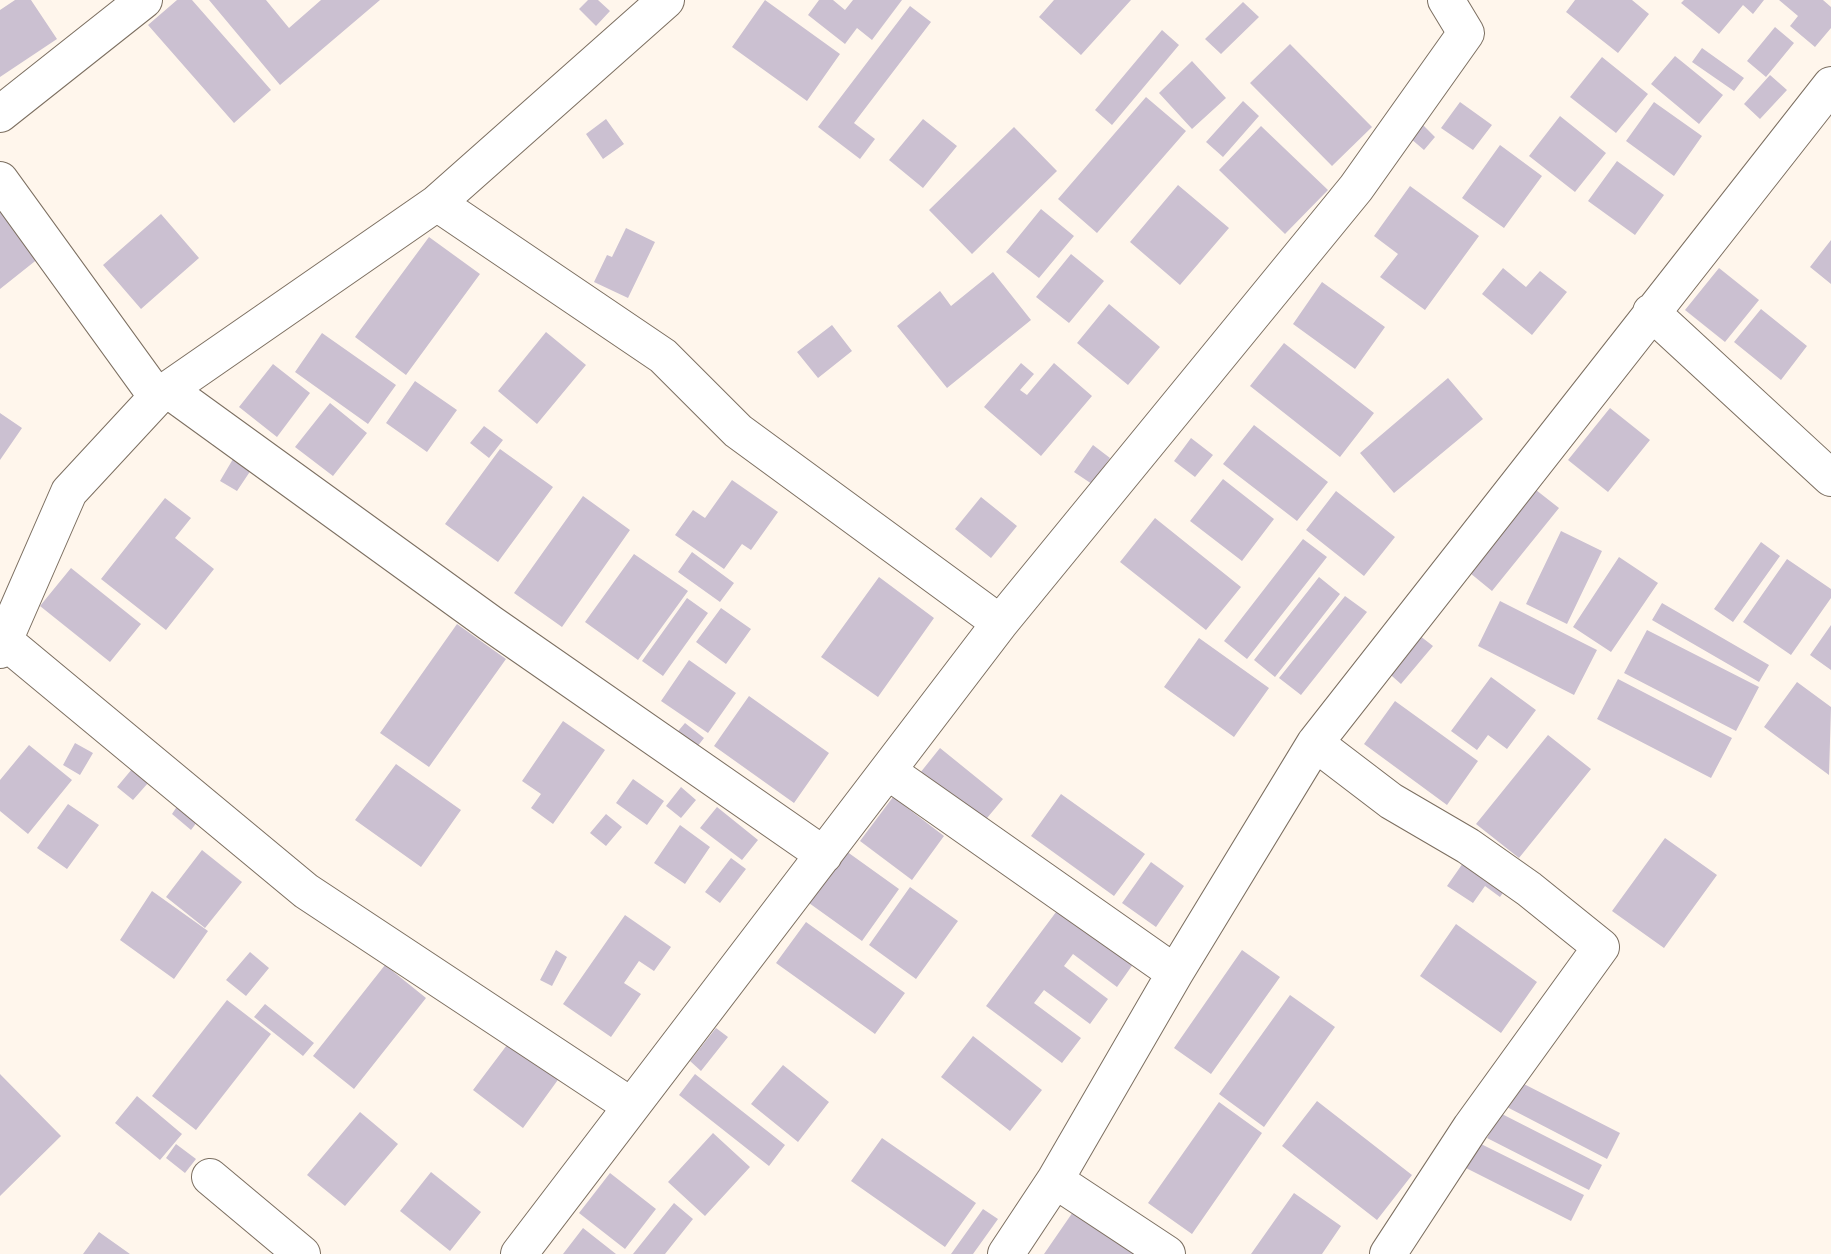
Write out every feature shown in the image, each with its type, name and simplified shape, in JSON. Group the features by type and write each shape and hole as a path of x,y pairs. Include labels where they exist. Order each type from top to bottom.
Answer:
{"street":[{"path":"0,114 144,0"},
{"path":"631,1106 306,891 2,643 69,492 162,393 437,203 666,0"},
{"path":"519,1254 1000,623 1356,188 1466,33 1446,0"},
{"path":"1006,1254 1055,1180 1175,973 1315,743 1831,85"},
{"path":"0,180 162,393 824,855"},
{"path":"437,203 663,356 738,431 1000,623"},
{"path":"1651,312 1831,478"},
{"path":"1315,743 1391,801 1468,846 1529,889 1601,947 1471,1127 1388,1254"},
{"path":"889,772 1175,973"},
{"path":"210,1177 302,1254"},
{"path":"1055,1180 1167,1254"}],"building":[{"path":"15,0 31,0 57,39 0,77 0,10"},
{"path":"177,0 192,0 271,90 234,123 148,25"},
{"path":"209,0 266,0 289,28 321,0 380,0 280,85"},
{"path":"588,0 598,0 610,11 596,26 579,9"},
{"path":"765,0 840,54 807,101 732,47"},
{"path":"819,0 833,0 845,10 853,0 902,0 872,40 857,28 845,44 808,15"},
{"path":"1054,0 1131,0 1081,55 1039,17"},
{"path":"1575,0 1632,0 1649,14 1618,53 1566,12"},
{"path":"1684,0 1764,0 1753,14 1743,5 1719,34 1681,3"},
{"path":"1779,0 1823,0 1831,7 1831,28 1815,47 1790,26 1798,16"},
{"path":"1243,2 1259,17 1221,54 1205,39"},
{"path":"910,6 931,22 854,123 875,139 860,159 818,127"},
{"path":"1775,27 1794,43 1766,77 1747,61"},
{"path":"1162,30 1179,45 1112,125 1095,110"},
{"path":"1290,44 1372,127 1332,166 1250,83"},
{"path":"1702,48 1744,78 1734,91 1692,62"},
{"path":"1675,56 1723,95 1699,124 1651,84"},
{"path":"1602,57 1648,94 1616,133 1570,97"},
{"path":"1192,61 1226,98 1192,129 1159,93"},
{"path":"1770,75 1787,90 1760,119 1744,104"},
{"path":"1146,97 1186,131 1097,233 1058,199"},
{"path":"1243,101 1259,116 1223,157 1206,142"},
{"path":"1460,102 1492,125 1473,150 1441,128"},
{"path":"1654,102 1702,136 1674,176 1626,141"},
{"path":"1560,116 1606,153 1575,192 1529,156"},
{"path":"606,119 624,144 603,159 586,134"},
{"path":"923,119 957,146 923,188 889,160"},
{"path":"1422,124 1435,137 1424,150 1410,138"},
{"path":"1261,126 1328,190 1285,234 1219,170"},
{"path":"1014,127 1057,171 972,254 929,210"},
{"path":"1500,145 1542,176 1504,228 1462,198"},
{"path":"1617,161 1664,195 1635,235 1588,201"},
{"path":"1178,185 1229,228 1180,285 1130,242"},
{"path":"1410,186 1479,236 1425,310 1380,277 1398,254 1374,236"},
{"path":"0,209 39,258 0,289"},
{"path":"1041,209 1074,236 1039,278 1006,252"},
{"path":"161,214 199,258 141,309 103,265"},
{"path":"626,228 655,242 628,298 594,282 607,255 612,257"},
{"path":"429,237 480,274 406,375 355,337"},
{"path":"1831,240 1831,284 1810,267"},
{"path":"1071,254 1104,281 1069,323 1036,297"},
{"path":"1503,268 1526,287 1540,271 1567,292 1532,335 1482,294"},
{"path":"1719,268 1759,300 1725,342 1685,310"},
{"path":"993,272 1031,320 947,388 897,326 940,291 951,306"},
{"path":"1322,282 1385,327 1355,369 1293,324"},
{"path":"1109,304 1160,347 1128,385 1077,343"},
{"path":"1761,309 1807,346 1781,380 1734,342"},
{"path":"832,325 852,351 818,378 797,352"},
{"path":"546,332 586,365 537,424 498,391"},
{"path":"322,333 396,385 368,424 295,372"},
{"path":"1284,343 1374,413 1340,457 1250,386"},
{"path":"1021,363 1034,374 1020,390 1027,395 1054,363 1092,396 1041,456 984,407"},
{"path":"273,364 310,393 277,437 239,407"},
{"path":"1448,378 1483,419 1394,493 1360,453"},
{"path":"415,381 457,410 427,452 386,423"},
{"path":"330,403 367,433 333,476 295,447"},
{"path":"1610,408 1650,440 1608,492 1568,460"},
{"path":"0,413 22,428 0,460"},
{"path":"1254,425 1328,482 1297,521 1223,464"},
{"path":"484,426 503,440 489,458 470,443"},
{"path":"1191,438 1213,455 1195,477 1174,461"},
{"path":"1093,445 1110,458 1092,484 1074,472"},
{"path":"500,449 553,487 498,562 445,524"},
{"path":"233,459 251,470 237,491 220,481"},
{"path":"1223,479 1274,519 1242,561 1190,521"},
{"path":"732,480 778,512 751,550 742,544 724,569 675,535 693,510 705,518"},
{"path":"1536,490 1559,508 1492,591 1470,573"},
{"path":"1336,491 1395,537 1364,576 1306,530"},
{"path":"583,496 630,530 562,627 514,593"},
{"path":"981,497 1017,526 991,558 955,529"},
{"path":"165,498 191,518 175,538 214,569 166,630 101,579"},
{"path":"1155,518 1241,587 1206,630 1120,562"},
{"path":"1561,531 1602,551 1567,624 1526,604"},
{"path":"1303,539 1327,557 1247,659 1224,641"},
{"path":"1761,542 1780,556 1733,622 1714,609"},
{"path":"692,552 734,583 720,602 678,572"},
{"path":"634,554 688,591 638,660 585,622"},
{"path":"1619,557 1658,583 1611,652 1573,627"},
{"path":"1787,559 1831,589 1831,598 1791,655 1743,622"},
{"path":"71,568 141,624 110,662 40,606"},
{"path":"879,577 934,618 878,697 821,657"},
{"path":"1319,577 1340,594 1275,677 1254,660"},
{"path":"1345,596 1367,612 1301,695 1279,678"},
{"path":"687,598 708,613 663,676 642,661"},
{"path":"1500,601 1597,650 1574,695 1478,646"},
{"path":"1662,603 1769,665 1759,682 1652,620"},
{"path":"721,608 751,629 726,664 696,642"},
{"path":"457,624 506,659 429,767 380,733"},
{"path":"1831,625 1831,670 1810,655"},
{"path":"1647,630 1759,687 1736,731 1624,673"},
{"path":"1415,632 1433,646 1401,684 1384,669"},
{"path":"1199,638 1269,688 1234,737 1164,687"},
{"path":"689,660 736,693 708,733 661,701"},
{"path":"1491,677 1536,710 1507,749 1488,735 1477,750 1451,731"},
{"path":"1618,679 1732,738 1711,778 1597,719"},
{"path":"1797,682 1831,707 1829,775 1764,727"},
{"path":"749,696 829,753 794,803 714,746"},
{"path":"1395,701 1478,761 1447,805 1364,744"},
{"path":"563,721 605,750 553,824 531,808 541,794 522,781"},
{"path":"685,723 704,738 693,752 674,736"},
{"path":"1548,735 1591,769 1519,858 1476,824"},
{"path":"75,743 93,753 80,775 63,765"},
{"path":"29,745 72,780 28,834 0,811 0,780"},
{"path":"940,748 1003,799 982,824 920,773"},
{"path":"396,764 461,810 421,867 355,820"},
{"path":"132,769 148,783 133,800 117,787"},
{"path":"633,779 664,801 647,825 616,803"},
{"path":"681,787 696,800 681,818 666,806"},
{"path":"1061,794 1145,854 1114,896 1031,836"},
{"path":"893,797 944,836 912,880 860,841"},
{"path":"180,802 200,818 191,830 172,814"},
{"path":"68,804 99,825 67,869 37,848"},
{"path":"717,807 758,840 742,860 700,828"},
{"path":"606,814 622,827 606,846 590,833"},
{"path":"680,825 710,847 685,884 654,863"},
{"path":"1665,838 1717,875 1664,948 1612,911"},
{"path":"202,850 242,882 205,928 166,897"},
{"path":"846,851 899,889 862,941 809,903"},
{"path":"1470,853 1511,881 1500,897 1485,886 1473,903 1447,886"},
{"path":"731,858 746,869 720,903 705,892"},
{"path":"1151,862 1184,886 1156,927 1122,903"},
{"path":"910,887 958,921 916,979 869,945"},
{"path":"152,891 208,931 174,979 120,940"},
{"path":"1062,904 1136,960 1117,987 1073,954 1064,966 1108,999 1090,1024 1044,990 1034,1003 1081,1038 1062,1063 986,1006"},
{"path":"625,915 671,947 654,971 639,961 624,983 641,994 611,1037 563,1004"},
{"path":"806,922 905,993 875,1034 776,963"},
{"path":"1456,924 1537,982 1501,1033 1420,976"},
{"path":"556,950 567,957 552,986 540,980"},
{"path":"1242,950 1280,977 1211,1074 1174,1048"},
{"path":"250,952 269,968 246,996 226,980"},
{"path":"385,965 426,998 354,1089 313,1056"},
{"path":"1290,995 1335,1027 1264,1127 1219,1094"},
{"path":"227,1000 271,1034 196,1130 152,1096"},
{"path":"265,1004 314,1043 303,1056 254,1017"},
{"path":"716,1028 728,1037 701,1071 690,1061"},
{"path":"973,1036 1042,1090 1010,1131 941,1077"},
{"path":"510,1041 560,1077 523,1128 473,1090"},
{"path":"783,1065 829,1102 798,1142 751,1104"},
{"path":"0,1074 61,1136 0,1196"},
{"path":"695,1074 785,1145 769,1166 679,1095"},
{"path":"1518,1081 1620,1133 1607,1159 1505,1106"},
{"path":"137,1096 182,1134 160,1160 115,1123"},
{"path":"1317,1101 1412,1175 1377,1220 1282,1146"},
{"path":"1219,1102 1262,1133 1192,1234 1148,1203"},
{"path":"360,1112 398,1144 345,1206 307,1175"},
{"path":"1500,1113 1602,1165 1589,1190 1487,1138"},
{"path":"713,1133 750,1167 705,1216 668,1182"},
{"path":"882,1138 976,1203 945,1247 851,1181"},
{"path":"1479,1143 1584,1195 1571,1221 1466,1168"},
{"path":"176,1144 196,1159 185,1173 166,1158"},
{"path":"431,1172 481,1212 450,1251 400,1211"},
{"path":"610,1173 656,1209 625,1249 579,1213"},
{"path":"1294,1193 1341,1226 1322,1254 1251,1254"},
{"path":"674,1203 693,1219 665,1254 633,1254"},
{"path":"983,1209 998,1219 973,1254 951,1254"},
{"path":"1075,1209 1140,1254 1044,1254"},
{"path":"583,1228 616,1254 563,1254"},
{"path":"99,1232 130,1254 83,1254"}]}
